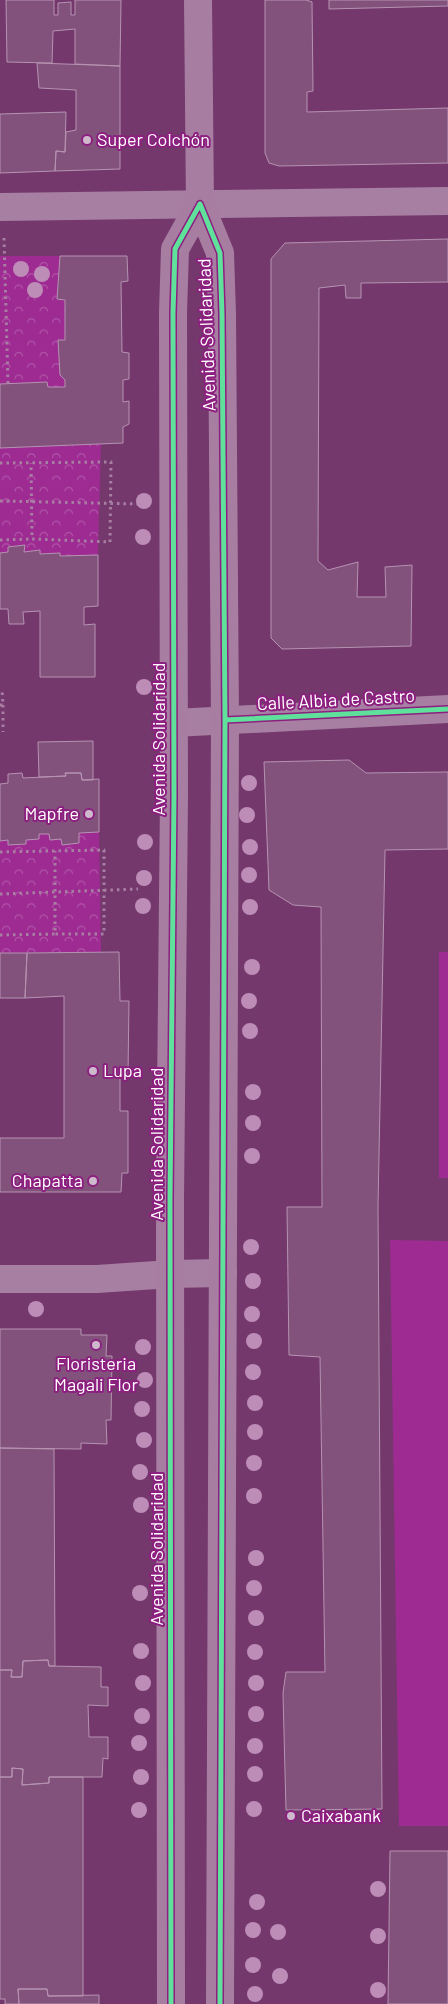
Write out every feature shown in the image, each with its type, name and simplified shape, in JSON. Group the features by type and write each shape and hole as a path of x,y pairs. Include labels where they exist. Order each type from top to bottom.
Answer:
{"main road":[{"name":"Avenida Solidaridad","path":"198,0 200,204 220,253 222,334 225,720 220,2004"},
{"name":"Avenida Solidaridad","path":"171,2004 170,1274 174,723 172,708 172,465 175,249 200,204"}],"street":[{"path":"2,208 448,201"},
{"name":"Calle Albia de Castro","path":"174,723 448,709"},
{"path":"0,1279 97,1279 170,1274 223,1273"}],"path":[{"path":"2,208 8,383"},
{"path":"31,462 32,539"},
{"path":"0,463 112,462 110,542 32,539 0,540"},
{"path":"0,501 139,504"},
{"path":"2,689 3,732"},
{"path":"0,852 104,850 104,934 0,935"},
{"path":"55,851 55,934"},
{"path":"0,894 138,889"}],"green space":[{"path":"0,256 60,256 57,299 65,300 65,340 58,340 60,375 65,380 65,387 48,387 47,382 0,384"},
{"path":"101,444 98,555 60,556 60,553 40,554 39,550 24,552 24,545 8,547 8,552 0,553 0,448"},
{"path":"99,832 101,952 0,953 0,841 8,840 8,845 25,844 26,840 39,839 39,834 49,834 61,839 62,845 79,843 79,833"},
{"path":"439,952 448,952 448,1178 439,1178"},
{"path":"390,1240 448,1241 448,1826 399,1826"}],"building":[{"path":"6,0 54,0 54,15 58,15 58,3 71,2 71,15 75,15 75,0 121,0 120,66 75,64 75,29 53,31 52,63 7,62"},
{"path":"265,0 306,0 312,2 313,91 307,92 307,112 448,108 448,163 279,166 269,163 265,153"},
{"path":"329,0 448,0 448,6 329,9"},
{"path":"37,63 120,66 120,169 55,171 56,151 65,152 66,132 76,130 76,90 39,88"},
{"path":"66,112 65,152 56,151 55,171 0,173 0,114"},
{"path":"448,239 448,282 361,283 361,298 346,298 345,285 319,288 318,561 328,570 358,562 357,597 386,597 385,567 412,565 411,646 282,649 271,638 271,259 285,243"},
{"path":"60,256 127,256 128,281 121,282 122,352 129,353 129,379 123,380 123,402 129,401 129,424 123,427 123,443 0,448 0,384 47,382 48,387 65,387 65,380 60,375 58,340 65,340 65,300 57,299"},
{"path":"25,545 24,552 40,550 40,554 60,553 60,556 98,555 98,606 84,607 84,625 95,624 95,677 40,677 40,611 23,612 24,624 9,624 8,609 0,609 0,553 8,552 8,547"},
{"path":"93,741 93,780 82,780 81,773 65,773 66,776 39,777 38,742"},
{"path":"349,760 366,773 448,772 448,849 385,850 378,1206 382,1809 286,1810 283,1693 286,1672 325,1672 320,1357 289,1355 287,1207 322,1207 321,907 293,905 269,890 264,762"},
{"path":"22,773 23,778 66,776 65,773 81,773 82,780 99,779 99,832 79,833 79,843 62,845 61,839 50,840 49,834 39,834 39,839 26,840 26,844 8,845 8,840 0,841 0,784 8,783 8,774"},
{"path":"119,952 120,1001 129,1001 128,1075 120,1074 120,1111 128,1111 128,1173 122,1173 121,1192 0,1192 0,1138 64,1138 64,996 25,998 27,953"},
{"path":"0,953 27,953 25,998 0,998"},
{"path":"0,1329 81,1329 81,1335 107,1335 106,1356 112,1356 111,1420 106,1420 107,1444 81,1443 81,1449 0,1448"},
{"path":"0,1448 54,1449 55,1666 49,1666 48,1660 23,1661 22,1677 11,1677 12,1670 0,1670"},
{"path":"48,1660 49,1666 101,1667 101,1687 108,1687 108,1706 88,1705 89,1737 108,1737 108,1759 103,1758 102,1777 49,1777 49,1783 22,1785 23,1769 12,1768 12,1777 0,1777 0,1670 12,1670 11,1677 22,1677 23,1661"},
{"path":"12,1768 23,1769 22,1785 49,1783 49,1777 83,1777 83,1996 48,1996 47,1989 18,1989 19,2004 5,2004 5,1999 0,1999 0,1777 12,1777"},
{"path":"390,1851 448,1851 448,2004 388,2004"},
{"path":"18,1989 47,1989 48,1996 99,1995 99,2004 19,2004"}],"cycle path":[{"path":"200,204 220,253 222,314 225,720 220,2004"},
{"path":"171,2004 170,1200 174,796 173,313 175,249 200,204"},
{"path":"225,720 448,709"}],"place":[{"name":"Super Colchón","path":"87,140"},
{"name":"Mapfre","path":"89,814"},
{"name":"Lupa","path":"93,1071"},
{"name":"Chapatta","path":"93,1181"},
{"name":"Floristeria Magali Flor","path":"96,1345"},
{"name":"Caixabank","path":"291,1816"}]}
